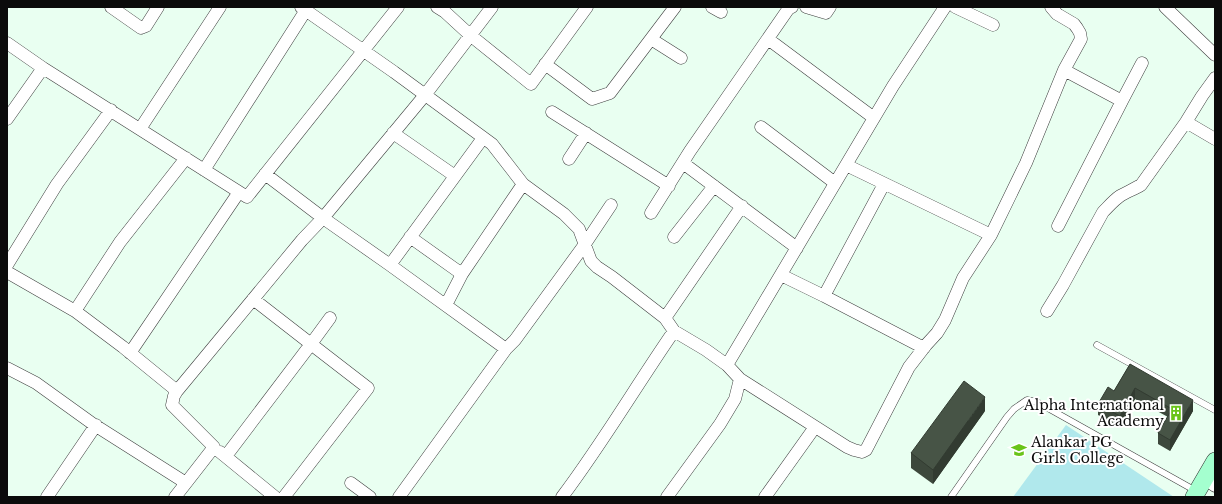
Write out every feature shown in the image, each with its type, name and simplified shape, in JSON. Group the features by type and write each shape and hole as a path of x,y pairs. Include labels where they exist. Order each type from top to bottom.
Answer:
{"street":[{"path":"112,7 141,28 146,26 158,7"},
{"path":"140,129 220,7"},
{"path":"7,44 247,197 398,7"},
{"path":"437,7 445,12 470,35 531,84 588,7"},
{"path":"275,497 214,447 172,405 174,396 302,240 323,218 425,95 492,7"},
{"path":"545,64 592,99 610,93 675,7"},
{"path":"651,213 683,163 789,8 792,7"},
{"path":"806,7 826,13 830,7"},
{"path":"727,366 893,86 945,7"},
{"path":"955,7 993,25"},
{"path":"204,170 303,9 363,50 492,144 523,184 564,214 579,229 591,261 665,318 674,331 706,350 727,366 740,379 854,450 862,452 866,450 871,443 910,367 937,333 945,320 963,278 991,235 1026,163 1064,70 1081,39 1080,33 1074,24 1057,14 1051,7"},
{"path":"1165,7 1215,55"},
{"path":"651,39 681,58"},
{"path":"768,39 874,118"},
{"path":"1058,226 1142,63"},
{"path":"7,119 43,68"},
{"path":"1064,70 1122,102"},
{"path":"1047,311 1104,212 1112,202 1141,185 1215,78"},
{"path":"7,265 57,184 110,110"},
{"path":"552,112 669,186"},
{"path":"1186,122 1215,139"},
{"path":"761,127 835,183"},
{"path":"393,133 455,176"},
{"path":"569,159 586,133"},
{"path":"390,264 484,138"},
{"path":"74,311 120,242 186,158"},
{"path":"683,163 797,248"},
{"path":"846,165 991,235"},
{"path":"265,174 323,218 390,264 506,349"},
{"path":"446,306 462,274 523,184"},
{"path":"824,296 884,184"},
{"path":"674,237 714,186"},
{"path":"130,353 239,192"},
{"path":"399,497 506,349 515,340 585,244 611,206"},
{"path":"665,318 742,206"},
{"path":"410,237 462,274"},
{"path":"7,272 74,311 177,391"},
{"path":"781,275 924,348"},
{"path":"253,299 368,388 284,497"},
{"path":"226,456 330,318"},
{"path":"562,497 581,472 674,331"},
{"path":"7,368 36,383 93,424 186,483"},
{"path":"667,497 720,424 735,399 740,379"},
{"path":"47,497 96,425"},
{"path":"765,497 816,427"},
{"path":"175,497 214,447"},
{"path":"1203,488 1215,461"},
{"path":"351,483 370,497"}],"lane":[{"path":"1097,345 1215,410"},
{"path":"951,497 1011,413 1021,403 1027,400 1037,402 1203,488"}],"shaded area":[{"path":"1066,425 1174,497 1013,497"}],"building":[{"path":"1130,364 1193,400 1170,440 1158,433 1172,409 1135,388 1120,416 1098,404 1108,387 1114,391"},
{"path":"964,381 985,397 933,470 911,453"}],"place":[{"name":"Alpha International Academy","path":"1176,413"},
{"name":"Alankar PG Girls College","path":"1019,450"}]}
